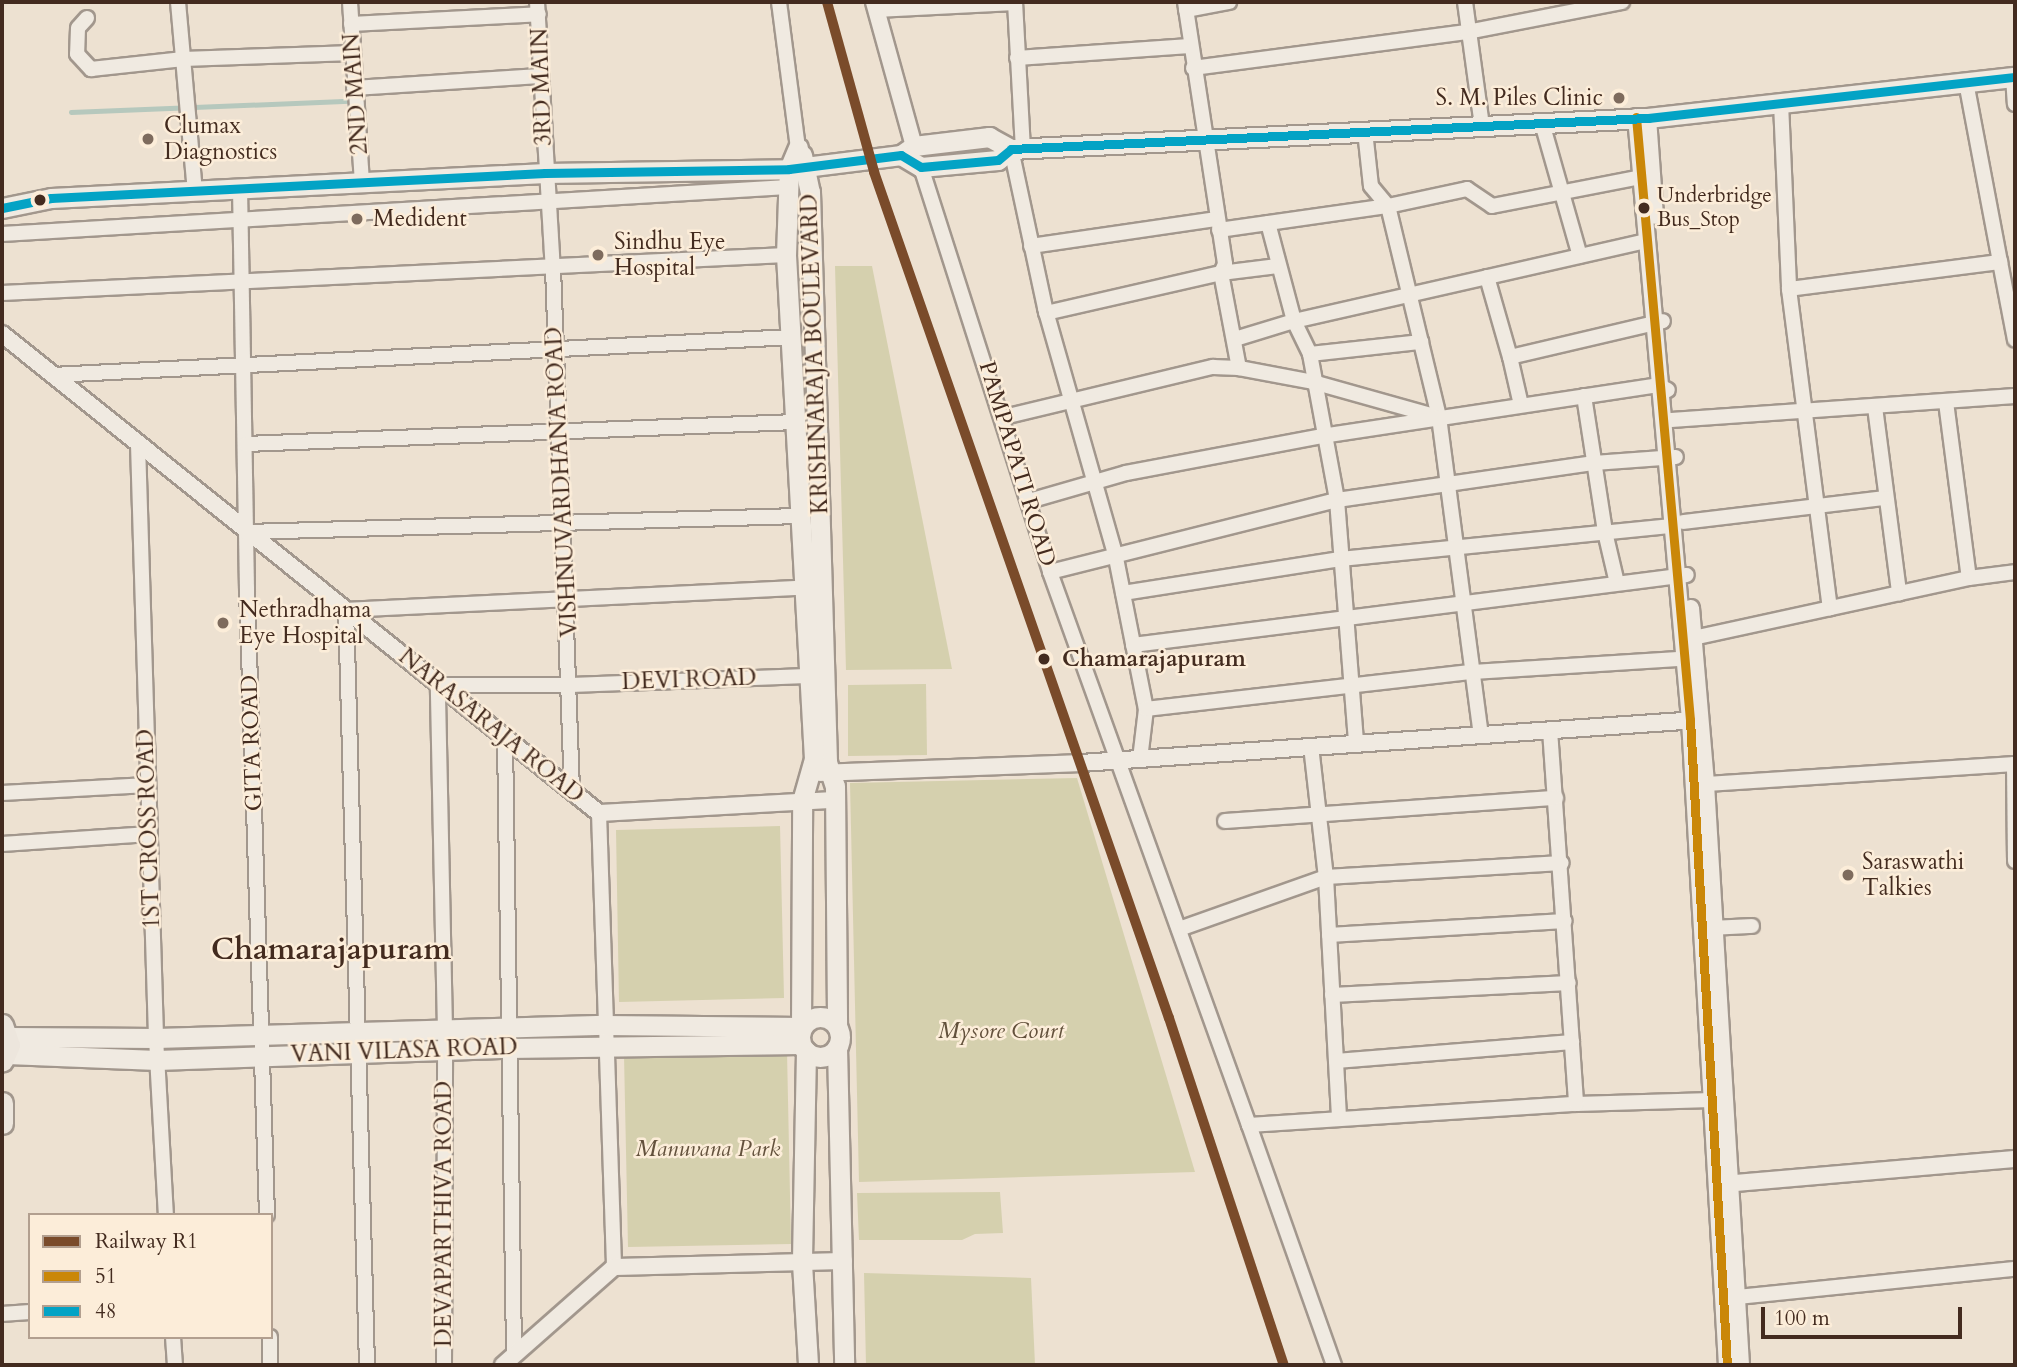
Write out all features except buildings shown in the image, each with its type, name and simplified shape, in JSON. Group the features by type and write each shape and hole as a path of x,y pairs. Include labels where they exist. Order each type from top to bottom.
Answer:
{"main road":[{"path":"2,208 51,198 362,185 545,173 794,174 989,137 1017,149 1642,117 2014,77"},
{"name":"KRISHNARAJA BOULEVARD","path":"799,148 786,255 792,337 798,516 814,759 802,801 802,1263 808,1365"},
{"path":"908,151 921,167 998,160 1017,149"},
{"name":"KRISHNARAJA BOULEVARD","path":"794,174 831,772 835,800 837,1047"},
{"path":"2,194 39,192 51,198"},
{"path":"837,1025 818,1016 802,1041 821,1057 837,1047 845,1261 844,1365"},
{"name":"VANI VILASA ROAD","path":"5,1044 157,1060 444,1051 508,1038 605,1025 802,1041"},
{"name":"VANI VILASA ROAD","path":"5,1044 445,1030 605,1046 802,1041"},
{"path":"2,1103 2,1123"}],"street":[{"path":"178,2 195,191"},
{"name":"2ND MAIN","path":"350,2 362,185"},
{"path":"779,2 799,148"},
{"path":"908,151 875,6 1015,2 1017,149 1031,246 1046,313 1097,482 1115,553 1146,709 1140,759"},
{"path":"1229,2 1185,6 1225,264 1221,273 1239,369"},
{"path":"1465,2 1482,126"},
{"path":"1193,68 1467,32 1622,2"},
{"path":"351,24 538,8"},
{"name":"3RD MAIN","path":"538,8 545,173"},
{"path":"86,18 78,28 77,54 91,68 183,59 353,53"},
{"path":"1017,58 1190,46"},
{"path":"354,88 540,76"},
{"path":"2014,77 2015,104"},
{"path":"1966,82 2000,262 2010,290 2015,340"},
{"path":"1781,103 1789,289 1830,608"},
{"path":"1642,117 1641,177 1646,241 1658,321"},
{"path":"1642,117 1663,387 1691,658 1712,1100 1737,1297 1741,1365"},
{"path":"1542,122 1580,256"},
{"path":"1365,131 1371,186 1388,206 1439,417 1450,482 1481,734"},
{"name":"PAMPAPATI ROAD","path":"921,167 1004,417 1050,572 1115,760 1179,929 1334,1365"},
{"name":"VISHNUVARDHANA ROAD","path":"545,173 553,268 568,598 572,792"},
{"path":"2,234 547,198 794,174"},
{"path":"1031,246 1218,224 1268,223 1388,206 1466,189 1492,206 1641,177"},
{"name":"GITA ROAD","path":"240,188 245,283 247,532 267,1213"},
{"path":"1268,223 1294,321 1310,354 1322,436 1337,500 1356,743"},
{"path":"1235,339 1294,321 1646,241"},
{"path":"2,293 786,255"},
{"path":"1789,289 2000,262"},
{"path":"1046,313 1221,273 1278,265"},
{"path":"1487,277 1521,405"},
{"path":"1510,357 1658,321"},
{"name":"NARASARAJA ROAD","path":"2,334 598,813 835,800"},
{"path":"53,375 792,337"},
{"path":"1310,354 1421,342"},
{"path":"1004,417 1213,366 1313,382 1439,417"},
{"path":"1029,501 1097,482 1322,436 1521,405 1663,387"},
{"path":"1663,387 1671,420 1671,457"},
{"path":"1584,396 1605,531 1617,583"},
{"path":"1671,420 1806,413 2015,396"},
{"path":"1946,402 1969,578"},
{"path":"1875,407 1899,593"},
{"path":"246,444 560,429 795,422"},
{"name":"1ST CROSS ROAD","path":"138,444 156,1038 166,1213"},
{"path":"1050,572 1115,553 1337,500 1594,463 1671,457"},
{"path":"1123,593 1340,559 1819,509 1885,498"},
{"path":"247,532 564,526 798,516"},
{"path":"1688,638 1969,578 2015,572"},
{"path":"1133,645 1463,601 1682,576"},
{"path":"367,1365 355,1032 346,610 803,588"},
{"path":"1146,709 1472,673 1691,658"},
{"name":"DEVI ROAD","path":"438,685 571,685 807,676"},
{"name":"DEVAPARTHIVA ROAD","path":"438,685 445,1030 444,1365"},
{"path":"810,774 1140,759 1695,720"},
{"path":"1695,720 1706,785 1724,1184 1727,1365"},
{"path":"1550,730 1562,863 1576,1104"},
{"path":"505,738 508,1360"},
{"path":"1311,746 1326,877 1339,1119"},
{"path":"1706,785 2015,764 2015,861"},
{"path":"2,793 148,785"},
{"path":"1225,821 1556,798"},
{"path":"598,813 614,1267"},
{"path":"2,844 149,834"},
{"path":"1179,929 1326,877 1562,863"},
{"path":"1329,935 1565,921"},
{"path":"1712,928 1752,926"},
{"path":"1332,995 1569,984"},
{"path":"1336,1061 1572,1042"},
{"path":"1249,1125 1576,1104 1712,1100"},
{"path":"1724,1184 2015,1159"},
{"path":"508,1360 614,1267 845,1261"},
{"path":"1737,1297 2015,1269"},
{"path":"2,1314 28,1312"},
{"path":"173,1339 175,1365"},
{"path":"270,1339 270,1365"}],"green space":[{"path":"835,266 872,266 952,669 846,670"},
{"path":"926,684 927,755 848,756 848,685"},
{"name":"Mysore Court","path":"1077,778 1195,1172 859,1182 850,783"},
{"path":"780,826 784,998 619,1002 616,830"},
{"name":"Manuvana Park","path":"787,1052 791,1244 628,1247 624,1055"},
{"path":"1000,1192 1003,1233 975,1234 962,1240 859,1240 857,1193"},
{"path":"864,1273 1031,1278 1035,1365 866,1365"}],"waterway":[{"path":"71,112 349,101"}],"rail line":[{"name":"R1","path":"827,2 874,172 1169,1018 1284,1365"}],"transit line":[{"name":"48","path":"2,208 51,198 545,173 789,169 901,155 921,167 998,160 1011,149 1648,118 2015,77"},
{"name":"51","path":"1636,117 1690,720 1727,1365"}],"place":[{"name":"S. M. Piles Clinic","path":"1619,98"},
{"name":"Clumax Diagnostics","path":"148,139"},
{"name":"Underbridge Bus_Stop","path":"1644,208"},
{"name":"Medident","path":"357,219"},
{"name":"Sindhu Eye Hospital","path":"598,255"},
{"name":"Nethradhama Eye Hospital","path":"223,623"},
{"name":"Chamarajapuram","path":"1044,659"},
{"name":"Saraswathi Talkies","path":"1848,875"}],"district":[{"name":"Chamarajapuram","path":"331,950"}]}
